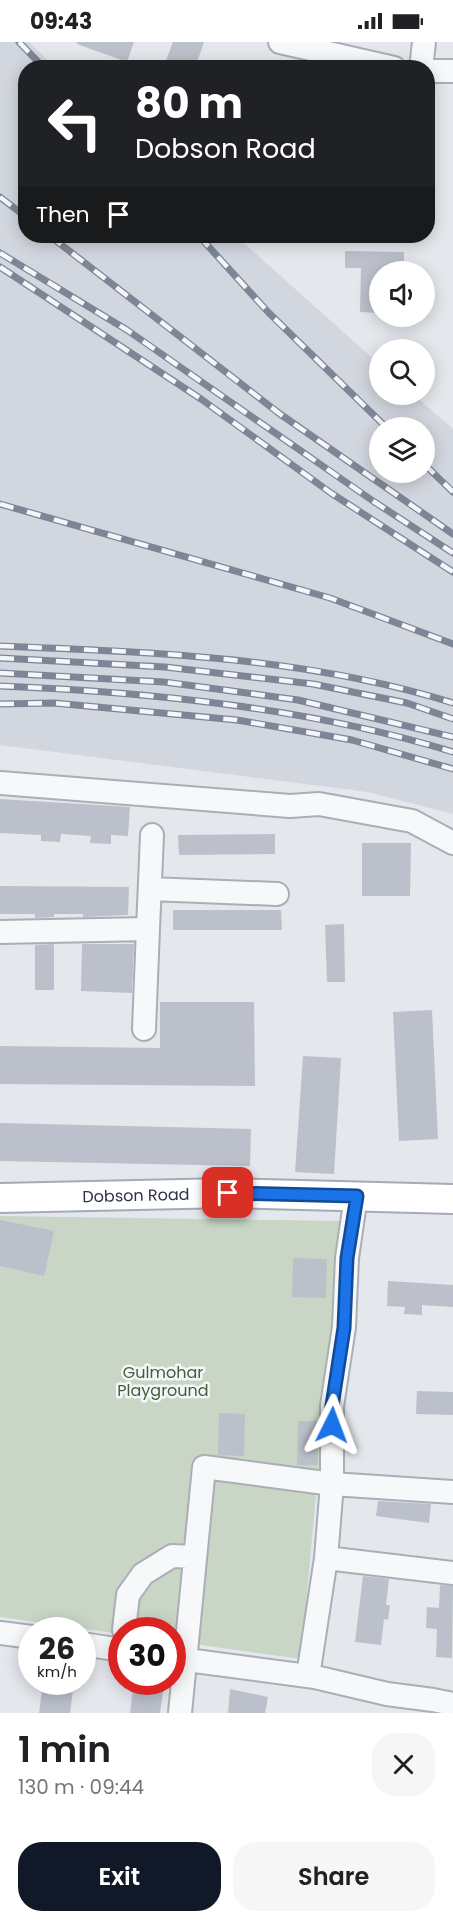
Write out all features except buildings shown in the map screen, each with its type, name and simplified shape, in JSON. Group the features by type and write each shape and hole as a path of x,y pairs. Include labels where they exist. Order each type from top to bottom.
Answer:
{"main road":[{"name":"Dobson Road","path":"0,1198 228,1193 453,1199"}],"street":[{"path":"280,42 359,60"},
{"path":"422,60 424,42"},
{"path":"435,71 453,71"},
{"path":"0,783 290,806 319,804 412,820 453,843"},
{"path":"144,1029 152,835"},
{"path":"150,889 278,894"},
{"path":"0,932 148,929"},
{"path":"308,1676 326,1558 332,1484 332,1406 344,1328 347,1258 357,1196"},
{"path":"185,1617 195,1557 204,1467 332,1484 453,1492"},
{"path":"125,1617 128,1595 143,1574 172,1556 195,1557"},
{"path":"326,1558 453,1573"},
{"path":"0,1633 18,1635"},
{"path":"186,1660 308,1676 387,1694 453,1704"},
{"path":"179,1695 180,1713"}],"shaded area":[{"path":"0,42 29,42 48,60 18,60 18,243 244,243 369,355 369,405 425,405 453,429 453,814 368,792 0,745"}],"green space":[{"name":"Gulmohar Playground","path":"0,1216 341,1221 301,1659 186,1643 186,1617 108,1617 108,1632 96,1630 96,1617 18,1617 18,1620 0,1617"}],"railway":[{"path":"19,42 36,60"},
{"path":"0,197 18,211"},
{"path":"59,243 280,414 453,534"},
{"path":"205,243 268,312 376,417"},
{"path":"0,253 127,330 373,501 453,553"},
{"path":"0,267 201,399 331,493 453,572"},
{"path":"435,475 453,492"},
{"path":"0,504 330,598 453,644"},
{"path":"0,646 114,651 285,666 398,688 453,703"},
{"path":"0,658 165,667 313,684 407,703 453,719"},
{"path":"0,673 164,682 298,700 453,737"},
{"path":"0,686 171,698 286,713 399,737 453,752"},
{"path":"0,704 54,703 237,720 352,740 453,769"}],"route":[{"path":"228,1193 357,1196 347,1258 344,1328 332,1406 332,1425"}]}
